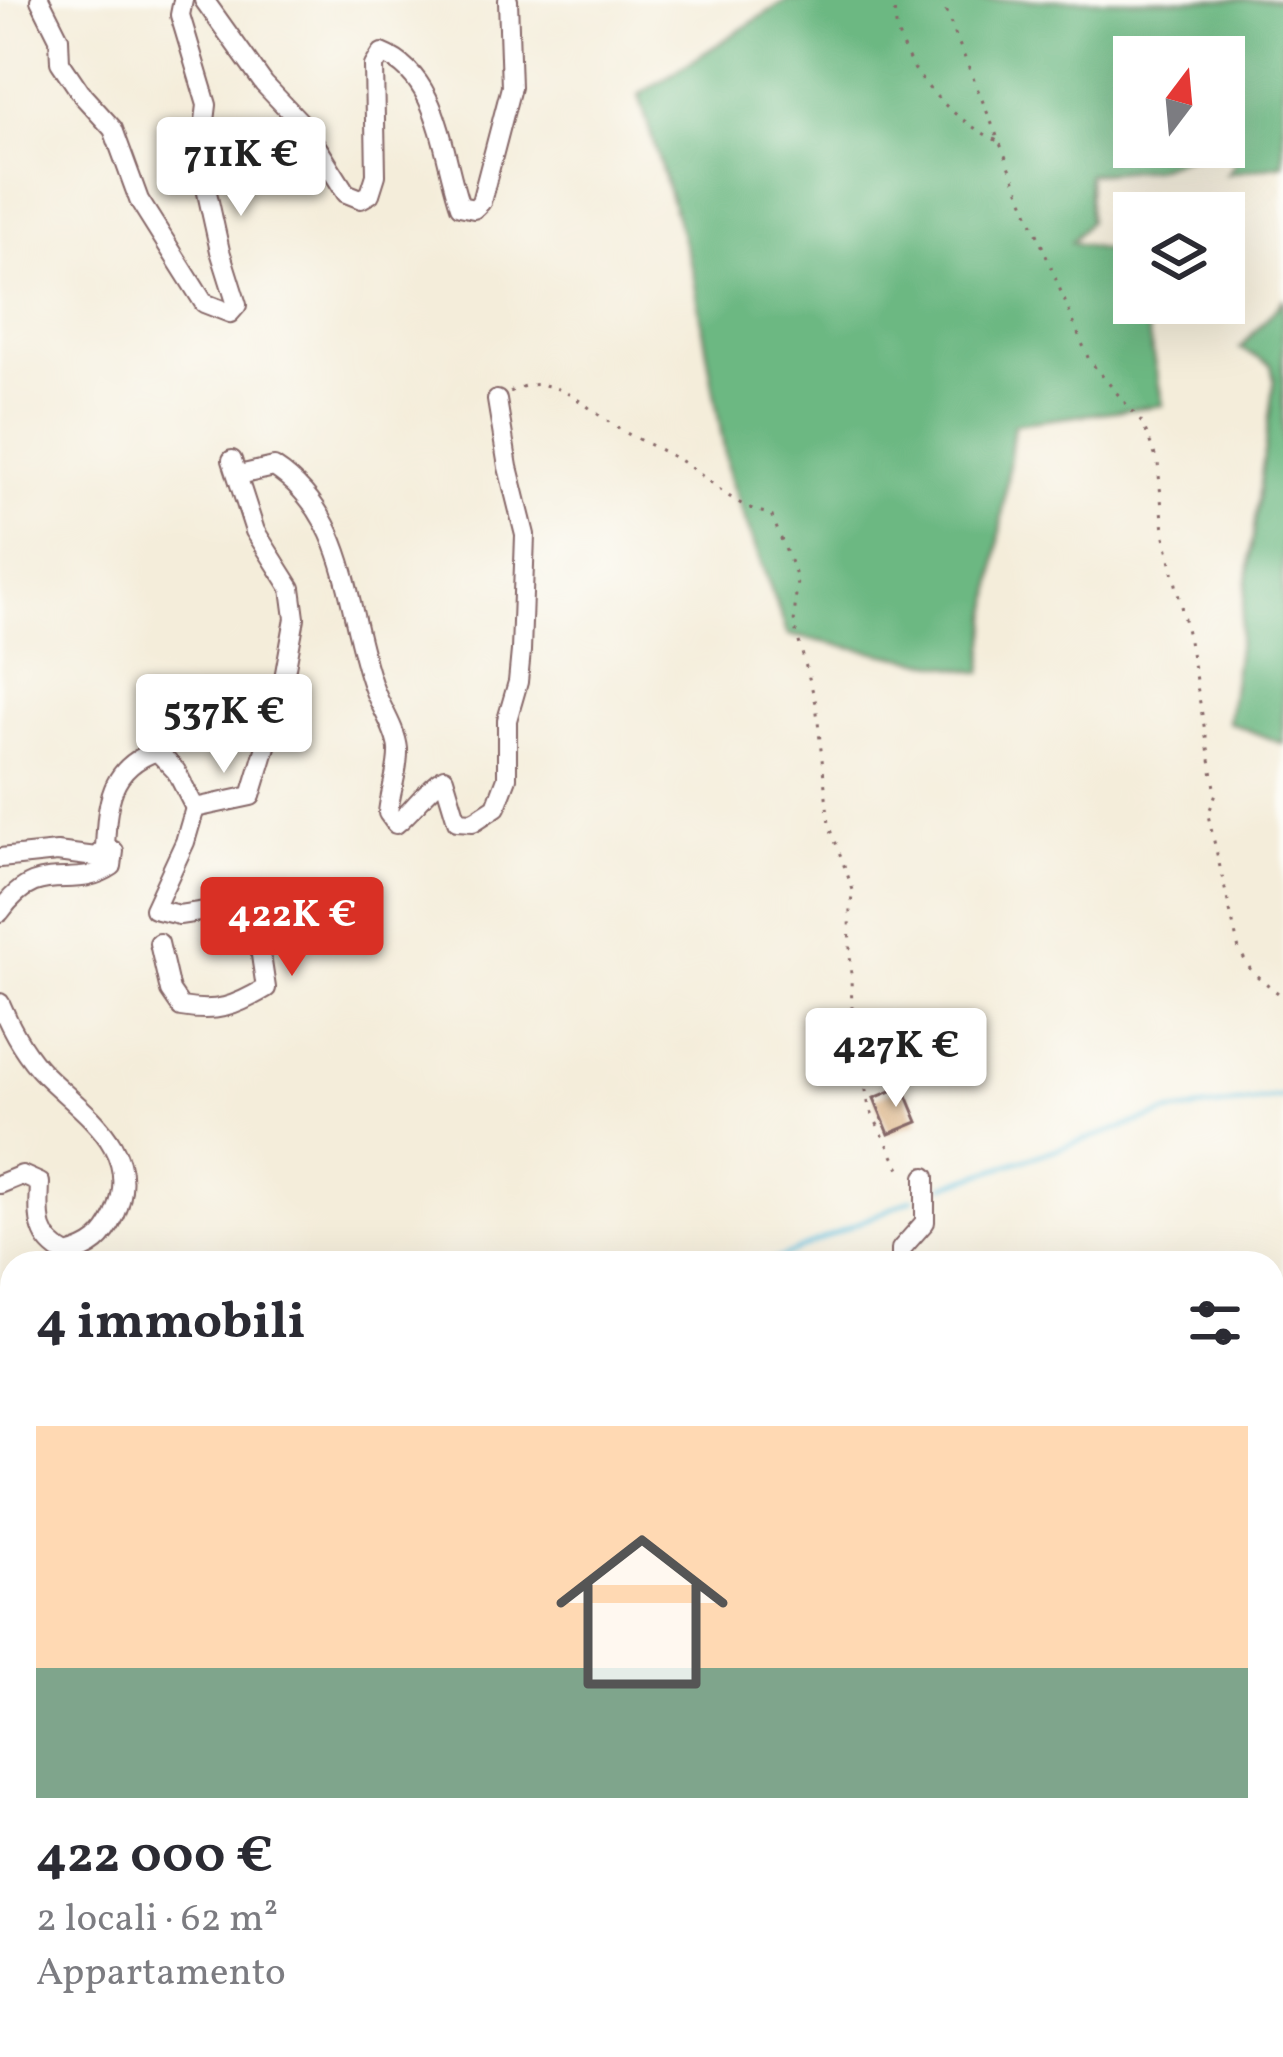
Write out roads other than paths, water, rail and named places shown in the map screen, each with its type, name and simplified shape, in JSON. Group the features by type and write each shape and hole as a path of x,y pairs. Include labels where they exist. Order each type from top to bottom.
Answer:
{"street":[{"path":"40,0 59,38 60,62 82,96 113,129 139,200 204,303 230,313 237,304 200,160 207,105 180,15 183,0"},
{"path":"204,0 264,84 303,125 346,193 361,199 370,194 376,175 374,66 382,52 400,60 436,118 460,206 474,209 481,202 512,87 508,0"},
{"path":"195,808 250,796 280,700 295,618 291,588 255,532 236,467 274,466 318,506 336,545 373,688 398,743 388,813 396,824 444,778 457,821 473,822 496,807 507,778 507,721 518,682 525,535 497,400"},
{"path":"0,858 57,852 96,857 105,848 107,810 116,782 138,757 157,751 176,771 195,808 154,909 179,915 246,905 255,916 266,988 210,1012 181,1007 170,991 159,943"},
{"path":"0,912 11,896 48,875 98,875 112,866 114,851 105,848"},
{"path":"0,1003 43,1073 90,1112 119,1157 119,1205 100,1240 83,1251"},
{"path":"0,1184 22,1175 40,1183 38,1225 50,1246 59,1251"},
{"path":"901,1251 925,1222 925,1177"}],"waterway":[{"path":"944,1186 1167,1113 1283,1097"},
{"path":"795,1251 912,1199"}]}
